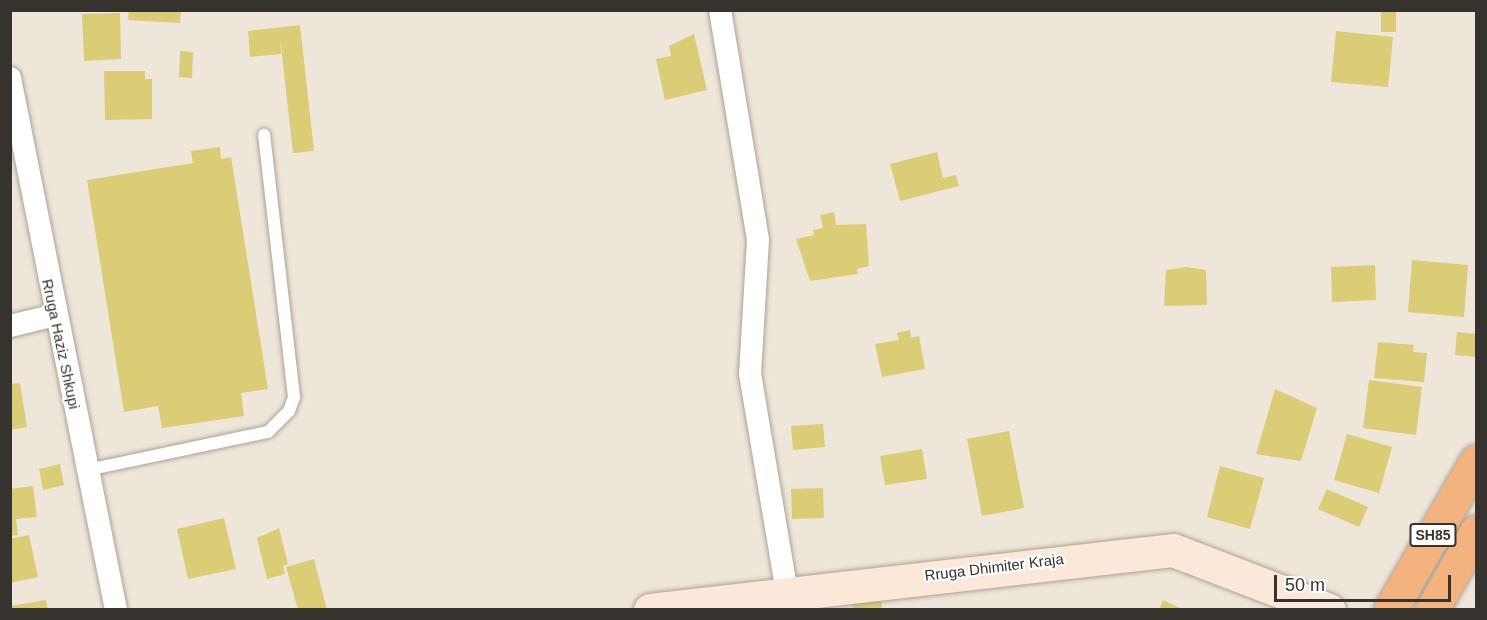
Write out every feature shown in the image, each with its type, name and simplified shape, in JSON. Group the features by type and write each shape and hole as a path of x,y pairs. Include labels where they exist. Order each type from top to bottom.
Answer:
{"highway":[{"name":"SH85","path":"1390,609 1476,461"},
{"name":"SH85","path":"1432,609 1476,532"}],"street":[{"path":"720,10 758,240 750,374 787,592"},
{"name":"Rruga Haziz Shkupi","path":"10,78 16,149 55,315 116,609"},
{"path":"10,326 55,315"},
{"name":"Rruga Dhimiter Kraja","path":"650,609 1173,550 1329,609"}],"lane":[{"path":"87,470 268,432 289,411 294,397 264,135"}],"building":[{"path":"129,10 181,10 180,23 128,20"},
{"path":"1381,10 1396,10 1396,32 1381,32"},
{"path":"120,13 121,59 84,61 82,14"},
{"path":"300,25 314,151 293,153 280,37 281,54 250,57 248,31"},
{"path":"1336,31 1393,37 1388,87 1331,82"},
{"path":"694,34 707,90 665,100 656,59 671,56 669,46"},
{"path":"180,51 193,52 192,78 179,77"},
{"path":"104,71 145,71 145,79 152,79 152,119 105,120"},
{"path":"220,147 221,159 231,157 268,389 241,393 244,416 162,428 158,406 124,412 87,180 193,163 191,151"},
{"path":"937,152 943,178 956,175 959,186 900,201 890,164"},
{"path":"834,212 836,225 866,224 869,266 857,269 858,274 810,281 796,239 814,235 813,230 823,228 820,215"},
{"path":"1412,260 1468,265 1464,317 1408,312"},
{"path":"1375,265 1376,300 1332,302 1331,267"},
{"path":"1186,267 1206,270 1207,305 1164,306 1166,270"},
{"path":"910,330 911,338 919,336 925,369 882,377 875,344 899,340 897,333"},
{"path":"1457,332 1476,334 1476,357 1455,355"},
{"path":"1378,342 1414,345 1413,352 1427,353 1424,382 1374,378"},
{"path":"1369,380 1422,387 1416,435 1363,428"},
{"path":"20,383 27,427 10,430 10,384"},
{"path":"1275,389 1317,408 1301,461 1256,454"},
{"path":"823,424 825,447 793,450 791,426"},
{"path":"1009,431 1024,508 982,516 967,439"},
{"path":"1347,434 1392,447 1379,493 1334,480"},
{"path":"922,449 927,479 885,485 880,456"},
{"path":"60,464 64,485 43,490 39,469"},
{"path":"1220,466 1264,478 1250,529 1207,517"},
{"path":"33,486 37,517 16,519 18,535 10,536 10,489"},
{"path":"823,488 824,518 792,519 791,489"},
{"path":"1327,489 1368,507 1359,527 1318,509"},
{"path":"224,518 236,569 188,579 177,529"},
{"path":"279,528 288,564 283,566 285,574 267,579 257,538"},
{"path":"29,535 38,577 10,583 10,539"},
{"path":"314,559 327,610 298,610 286,567"},
{"path":"881,593 882,610 853,610 852,594"},
{"path":"46,600 48,610 10,610 10,606"},
{"path":"1163,600 1184,610 1159,610"}]}
